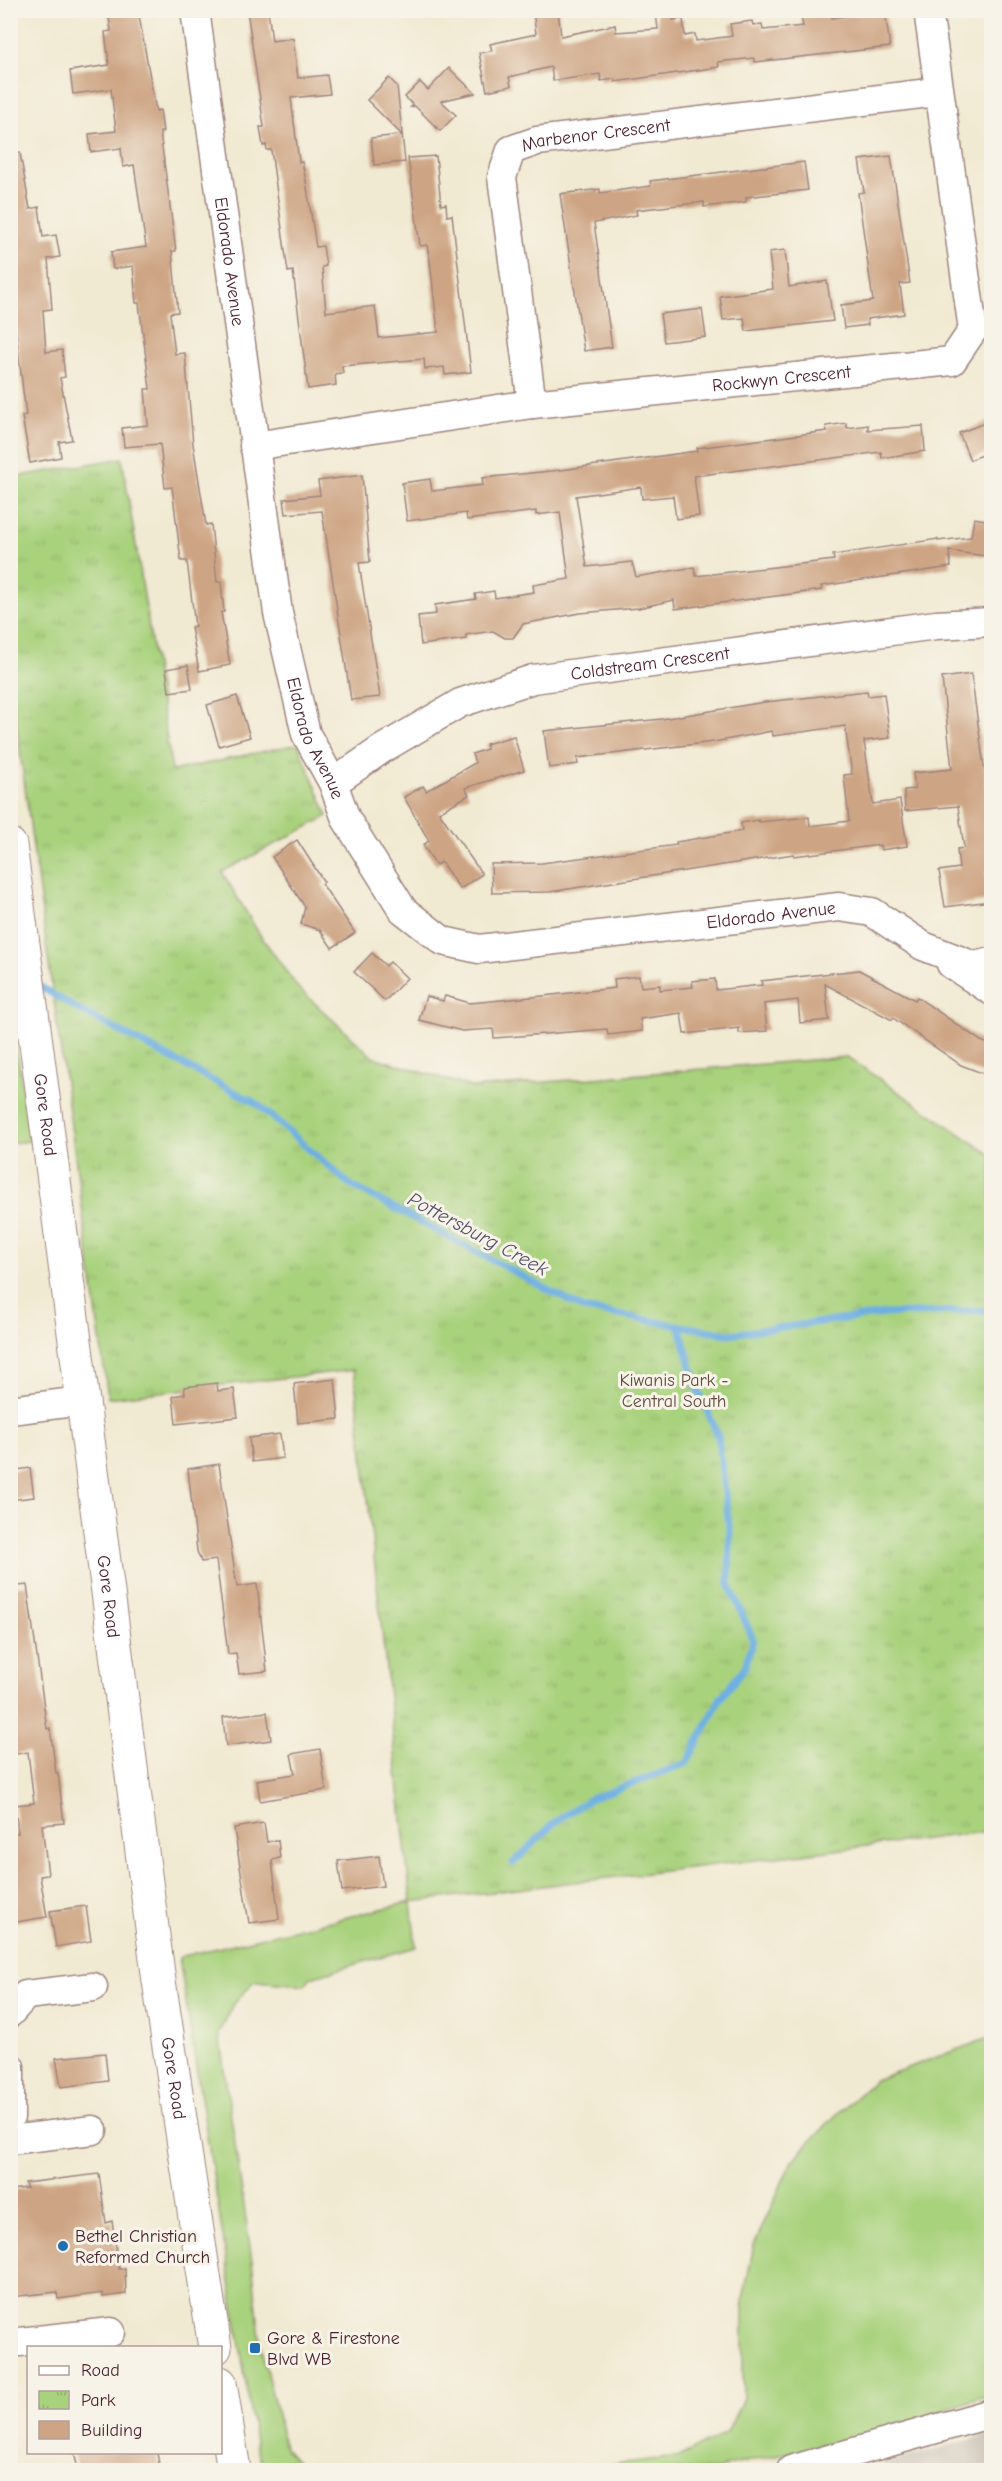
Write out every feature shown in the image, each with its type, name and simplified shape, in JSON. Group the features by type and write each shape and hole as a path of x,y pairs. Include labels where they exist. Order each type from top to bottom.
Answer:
{"main road":[{"name":"Gore Road","path":"10,845 159,1981 215,2346"},
{"path":"222,2395 234,2470"}],"street":[{"name":"Eldorado Avenue","path":"195,10 278,613 306,734 333,783 346,819 403,910 443,941 479,949 839,907 872,912 992,991"},
{"name":"Rockwyn Crescent","path":"254,446 532,404 952,361 973,330 928,10"},
{"name":"Marbenor Crescent","path":"532,404 502,177 511,150 537,141 938,92"},
{"name":"Coldstream Crescent","path":"333,783 382,749 460,703 533,679 936,625 992,622"},
{"name":"Eldorado Avenue","path":"923,946 974,966 992,962"},
{"path":"10,1410 82,1401"},
{"path":"10,2013 26,1995 93,1987"},
{"path":"10,2067 10,2117"},
{"path":"10,2140 93,2130"},
{"path":"10,2343 111,2332"},
{"path":"791,2470 992,2413"}],"shaded area":[{"path":"991,2434 991,2470 861,2470"}],"green space":[{"name":"Kiwanis Park - Central South","path":"122,458 172,771 298,744 328,816 222,872 258,932 298,988 373,1057 474,1088 847,1057 991,1155 991,1831 411,1902 354,1370 108,1398 11,685 10,478"},
{"path":"10,1002 30,1141 11,1143 10,1143"},
{"path":"411,1902 416,1947 311,1977 305,1985 254,1981 234,2004 219,2034 252,2261 261,2348 285,2448 304,2470 265,2470 256,2448 179,1957"},
{"path":"991,2037 991,2394 887,2430 711,2470 558,2470 678,2457 727,2433 743,2398 743,2299 754,2245 792,2161 834,2117 875,2080"}],"building":[{"path":"108,10 138,10 156,111 160,110 163,132 160,132 176,251 172,251 178,312 170,313 175,354 185,353 193,444 206,525 211,524 217,582 221,582 224,612 221,612 230,665 199,671 191,627 195,626 187,561 181,561 172,487 165,488 160,444 124,447 122,428 148,425 145,389 150,389 139,303 136,303 133,266 113,269 111,252 146,247 134,165 123,167 121,148 91,152 89,134 116,131 111,89 73,94 70,71 109,65 105,32 111,31"},
{"path":"247,10 268,10 272,41 293,38 298,78 327,75 330,94 291,98 299,162 302,162 306,181 316,247 323,246 326,266 322,267 326,312 375,306 379,338 438,332 430,261 427,245 420,246 408,158 436,156 441,205 446,204 447,216 452,215 471,372 445,375 444,367 425,369 424,359 342,366 343,373 335,374 336,385 308,389 293,271 288,272 271,150 267,150 266,145 263,146 260,127 264,127"},
{"path":"533,10 558,10 561,36 615,25 616,32 658,29 656,13 672,11 673,20 683,19 685,36 695,34 696,41 732,36 730,24 752,21 753,25 762,24 763,30 803,26 801,17 831,13 832,18 885,11 890,47 755,62 754,58 718,62 719,67 615,82 615,79 601,81 600,74 553,81 551,67 509,77 511,86 487,91 479,53 492,51 490,44 536,34"},
{"path":"449,68 475,93 441,101 456,115 440,131 415,106 411,107 413,105 405,97 420,82 428,90"},
{"path":"389,78 397,86 405,162 374,165 371,138 402,135 367,100"},
{"path":"20,153 30,209 39,207 43,237 56,235 60,257 48,259 52,309 43,310 46,352 62,350 65,377 60,378 72,440 59,442 61,457 30,463 22,416 26,415 11,291 16,290 10,253 10,242 15,241 10,212 10,154"},
{"path":"891,156 910,283 900,284 904,314 867,319 868,325 844,328 841,305 873,301 858,193 864,192 859,160"},
{"path":"804,162 808,190 746,197 746,202 704,207 704,202 636,210 637,215 594,223 612,347 584,351 560,194 600,189 600,193 651,186 650,181"},
{"path":"785,250 789,287 827,281 833,321 746,331 744,318 723,320 720,296 773,289 769,252"},
{"path":"702,309 706,337 664,342 660,314"},
{"path":"992,420 992,451 970,460 959,433"},
{"path":"846,423 847,428 868,425 868,430 923,426 925,451 882,458 881,452 694,476 699,516 676,519 673,496 642,499 641,487 576,496 587,567 632,562 636,577 694,567 696,576 834,560 833,555 938,539 938,541 971,537 974,518 992,521 992,557 949,551 951,567 821,586 822,590 675,609 674,600 639,608 580,613 523,624 513,638 505,638 493,631 466,635 466,639 421,645 418,616 436,614 435,605 476,599 475,594 494,591 495,598 534,592 533,585 569,579 560,512 536,515 536,511 467,520 466,513 407,521 402,483 430,479 432,491 483,485 482,478 561,470 697,451 697,448 827,431 826,426"},
{"path":"362,475 370,562 359,563 380,697 351,700 322,511 286,514 284,499 320,495 318,481"},
{"path":"188,665 192,689 169,692 166,669"},
{"path":"971,674 992,824 992,835 988,835 992,870 986,871 990,901 945,907 939,871 959,868 957,849 964,848 958,806 905,811 904,790 915,789 913,773 952,769 942,678"},
{"path":"867,691 868,696 884,694 890,738 864,741 873,804 900,800 907,846 881,850 880,845 794,856 793,854 549,892 492,893 491,864 542,863 677,845 676,842 742,831 741,823 758,820 759,822 809,817 810,826 849,821 844,775 852,774 845,726 773,736 772,731 714,742 577,758 578,764 549,768 544,731 662,719 765,702"},
{"path":"237,696 250,737 219,746 207,705"},
{"path":"514,736 524,770 465,788 469,795 439,812 482,874 460,889 441,862 436,865 423,845 429,841 404,797 423,786 426,791 475,763 472,754 487,749 486,744"},
{"path":"297,840 324,882 322,884 355,933 332,948 320,930 301,924 305,907 272,857"},
{"path":"372,953 386,966 390,962 407,978 385,1001 354,972"},
{"path":"859,970 915,1000 917,997 981,1041 992,1045 992,1077 961,1065 893,1018 892,1020 825,984 829,1020 800,1023 798,1000 764,1004 767,1031 739,1033 739,1028 684,1034 681,1013 640,1019 642,1031 608,1035 607,1029 494,1038 493,1029 462,1031 419,1020 426,996 443,1001 445,996 470,1003 615,988 614,979 639,976 641,987 660,985 660,990 693,987 692,981 715,979 716,990 762,985 761,981"},
{"path":"335,1379 339,1419 298,1423 294,1384"},
{"path":"217,1383 218,1391 234,1389 238,1417 176,1424 173,1396 185,1394 184,1387"},
{"path":"280,1434 283,1458 252,1462 249,1438"},
{"path":"219,1464 237,1587 257,1584 267,1671 239,1674 236,1653 228,1654 216,1560 201,1562 197,1551 188,1469"},
{"path":"30,1468 34,1497 10,1500 10,1471"},
{"path":"27,1585 47,1729 50,1728 64,1823 42,1825 48,1875 40,1876 47,1917 10,1923 10,1834 18,1833 15,1805 34,1803 28,1752 10,1755 10,1710 15,1709 10,1677 10,1587"},
{"path":"267,1712 271,1740 226,1746 223,1717"},
{"path":"320,1749 326,1790 260,1801 257,1780 295,1774 291,1754"},
{"path":"264,1823 267,1842 278,1840 280,1858 272,1860 279,1919 249,1923 234,1828"},
{"path":"379,1856 383,1886 342,1891 338,1861"},
{"path":"86,1906 91,1941 56,1947 50,1911"},
{"path":"105,2053 108,2081 61,2087 56,2058"},
{"name":"Bethel Christian Reformed Church","path":"99,2174 106,2223 112,2221 119,2269 125,2269 126,2294 103,2297 103,2293 58,2299 57,2292 10,2297 10,2190 27,2188 25,2183"},
{"path":"74,2454 157,2454 160,2470 78,2470"}],"waterway":[{"name":"Pottersburg Creek","path":"39,986 79,1010 256,1103 349,1184 584,1309 728,1334 885,1314 992,1310"},
{"path":"513,1863 555,1822 590,1799 687,1763 720,1699 745,1667 753,1639 729,1584 730,1534 718,1436 697,1387 679,1325"}],"place":[{"name":"Bethel Christian Reformed Church","path":"63,2246"},
{"name":"Gore & Firestone Blvd WB","path":"255,2348"}]}
